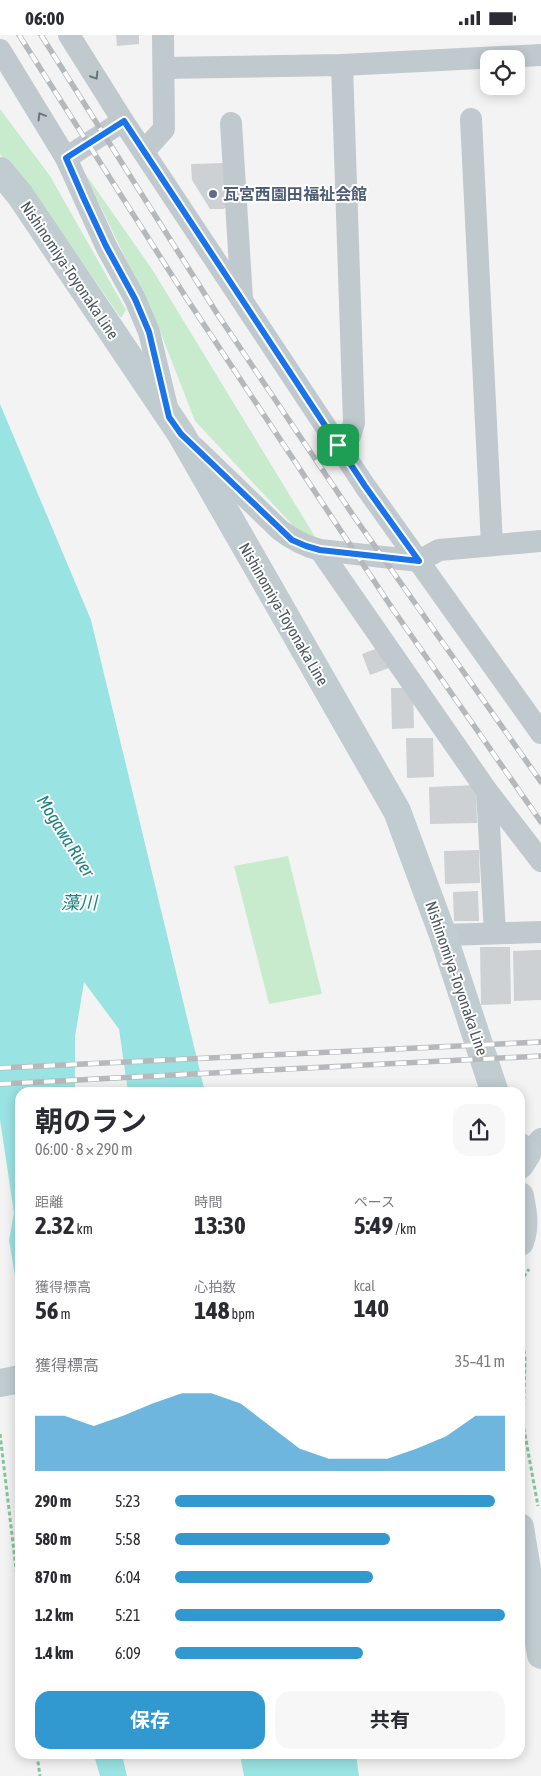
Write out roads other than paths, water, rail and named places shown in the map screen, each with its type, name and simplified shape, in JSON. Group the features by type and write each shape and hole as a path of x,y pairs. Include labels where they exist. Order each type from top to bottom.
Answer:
{"main road":[{"name":"Nishinomiya-Toyonaka Line","path":"0,171 20,195 175,426 397,811 443,935 493,1087"},
{"path":"0,1383 15,1380"},
{"path":"529,1517 541,1655"}],"street":[{"path":"69,35 338,445 541,733"},
{"path":"144,151 164,129 163,35"},
{"path":"0,50 66,158 106,246 135,299 149,332 175,426 280,530 292,540 320,550 419,561 439,550 541,541"},
{"path":"164,68 342,65 541,55"},
{"path":"338,445 350,436 354,423 342,65"},
{"path":"471,119 492,545"},
{"path":"66,158 124,121"},
{"path":"231,123 242,299"},
{"path":"320,550 487,791 541,861"},
{"path":"487,791 495,933"},
{"path":"443,935 541,932"}],"water":[{"name":"藻川","path":"0,404 91,620 204,1087 127,1087 119,1029 84,982 75,1037 75,1087 15,1087 15,1276 9,1240 14,1213 0,1120"},
{"path":"95,1759 123,1759 127,1776 100,1776"},
{"path":"241,1759 357,1759 359,1776 244,1776"}],"railway":[{"path":"19,35 187,299 392,608 541,822"},
{"path":"41,35 218,315 355,518 541,782"},
{"path":"0,1068 541,1042"},
{"path":"0,1084 541,1056"}],"place":[{"name":"瓦宮西園田福祉会館","path":"213,194"}],"water label":[{"name":"Mogawa River","path":"66,836"}]}
